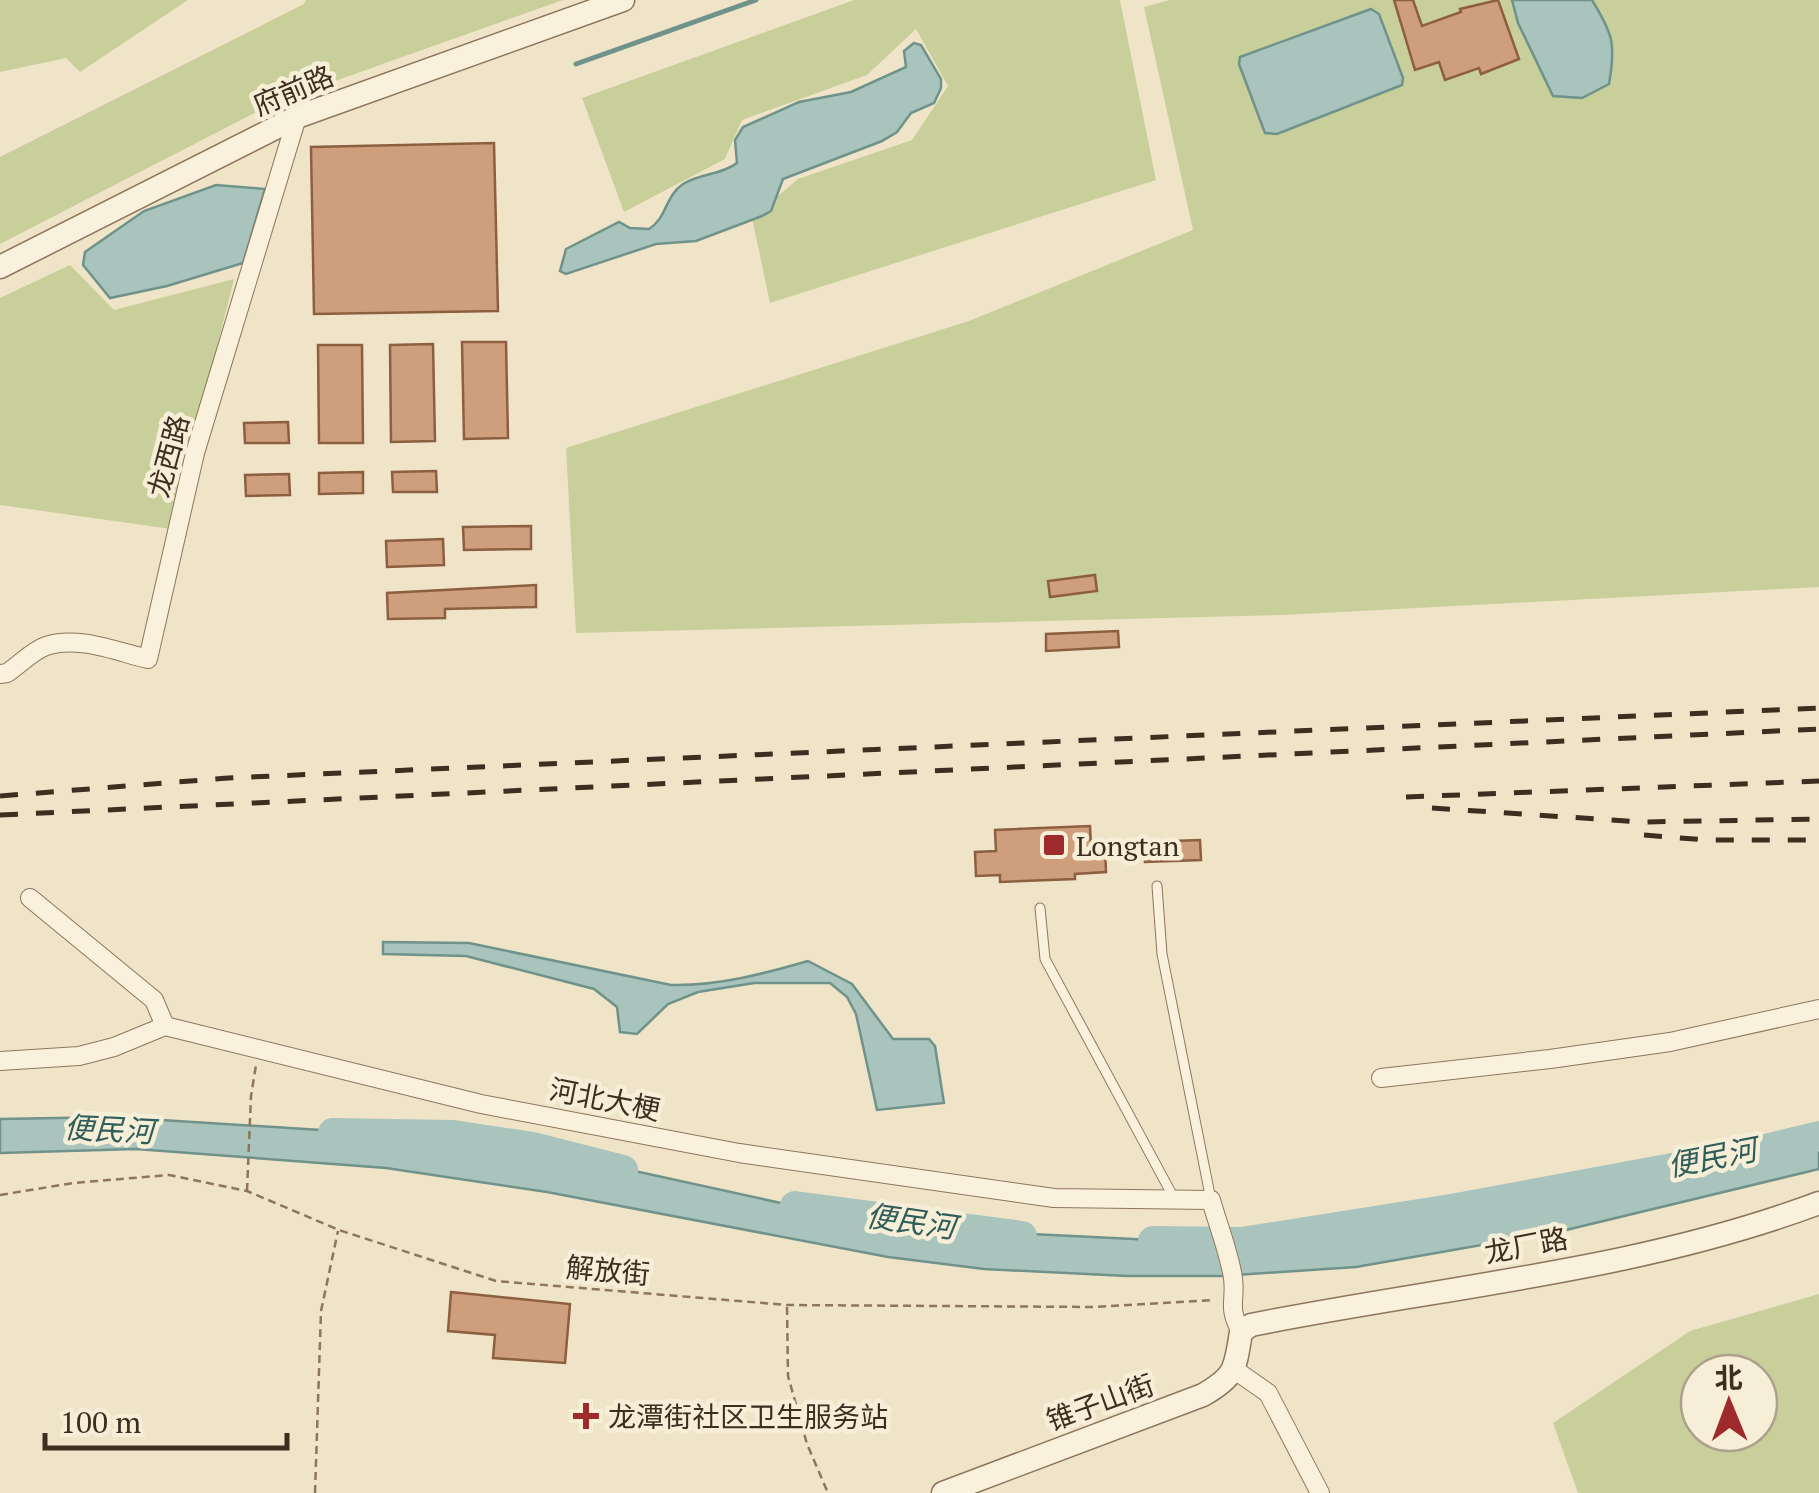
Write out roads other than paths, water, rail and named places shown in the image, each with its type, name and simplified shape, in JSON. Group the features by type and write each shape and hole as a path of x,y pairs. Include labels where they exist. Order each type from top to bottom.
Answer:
{"street":[{"name":"府前路","path":"0,267 297,117 623,0"},
{"name":"龙西路","path":"0,674 43,646 60,643 94,646 148,660 195,453 297,117"},
{"path":"0,1062 79,1056 166,1026 154,1000 30,898"},
{"path":"1381,1078 1550,1060 1670,1042 1819,1010"},
{"name":"河北大梗","path":"166,1026 481,1104 740,1153 1054,1198 1211,1200"},
{"path":"1211,1200 1232,1290 1234,1318 1242,1332 1235,1370 1268,1393 1320,1493"},
{"name":"龙厂路","path":"1242,1332 1251,1325 1650,1251 1736,1231 1819,1203"},
{"name":"锥子山街","path":"944,1493 1176,1407 1226,1382 1235,1370"}],"lane":[{"path":"1157,886 1162,954 1211,1200"},
{"path":"1040,908 1045,960 1175,1200"}],"water":[{"path":"1512,0 1592,0 1611,40 1609,84 1582,98 1553,96 1518,23"},
{"path":"1371,9 1379,14 1403,78 1402,85 1277,134 1265,133 1239,64 1240,57"},
{"path":"914,43 921,45 941,79 941,88 934,103 911,113 897,132 783,179 771,211 762,216 696,241 656,244 566,274 560,271 566,249 619,222 630,228 649,229 683,184 737,163 735,140 743,127 799,102 851,92 906,67 904,51"},
{"path":"216,185 265,189 243,263 110,298 83,265 85,252 144,211"},
{"path":"383,942 469,943 671,985 723,981 808,961 852,984 893,1039 929,1039 935,1046 944,1103 877,1110 856,1014 847,997 830,983 754,983 698,992 668,1004 637,1034 620,1032 617,1007 594,989 466,956 383,954"},
{"path":"114,1117 432,1137 589,1161 790,1205 907,1223 988,1232 1215,1243 1271,1242 1440,1218 1695,1166 1819,1136 1819,1169 1562,1231 1356,1267 1221,1276 1127,1276 984,1269 888,1257 547,1192 386,1168 136,1149 0,1153 0,1119"}],"waterway":[{"path":"576,64 756,0"},
{"name":"便民河","path":"333,1133 453,1135 533,1147 623,1170"},
{"name":"便民河","path":"1153,1241 1242,1242 1457,1208 1737,1156 1819,1136"},
{"name":"便民河","path":"795,1206 1022,1236"}],"railway":[{"path":"0,796 228,778 1819,708"},
{"path":"0,815 1819,729"},
{"path":"1406,797 1819,781"},
{"path":"1432,808 1642,822 1819,819"},
{"path":"1644,835 1706,840 1819,840"}],"place":[{"name":"Longtan","path":"1054,845"},
{"name":"龙潭街社区卫生服务站","path":"586,1416"}]}
